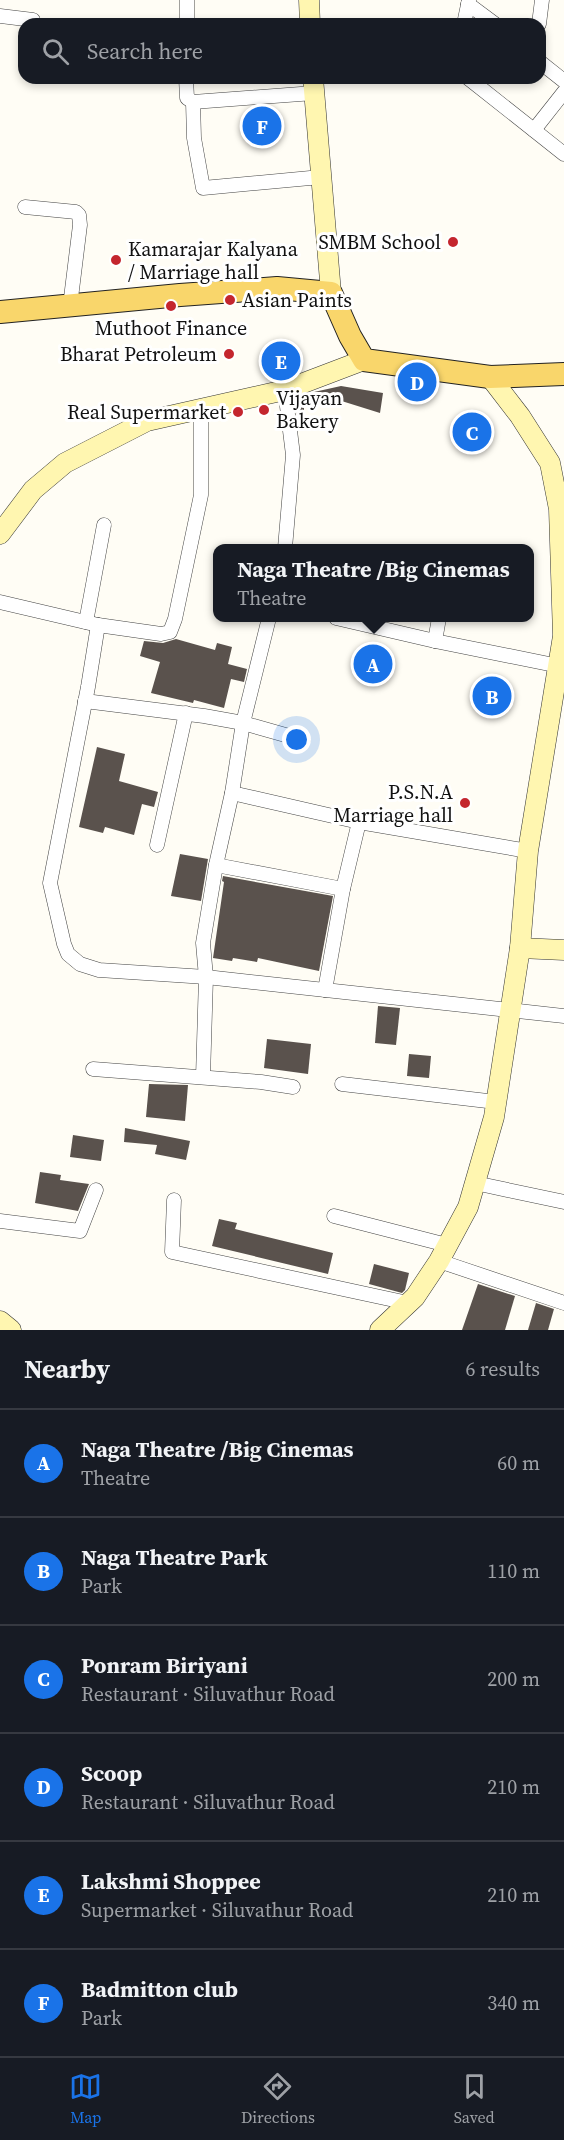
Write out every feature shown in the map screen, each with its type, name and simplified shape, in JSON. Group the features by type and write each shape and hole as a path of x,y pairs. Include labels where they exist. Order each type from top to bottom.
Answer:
{"main road":[{"path":"0,312 277,288 331,293 364,360 490,377 564,374"}],"street":[{"path":"187,0 187,18"},
{"path":"309,0 310,18"},
{"path":"540,18 542,0"},
{"path":"465,18 469,2 488,18"},
{"path":"0,16 18,18"},
{"path":"546,67 564,81"},
{"path":"186,84 187,98 193,102 314,86 331,293"},
{"path":"476,84 564,154"},
{"path":"534,130 564,92"},
{"path":"193,102 194,138 203,188 321,177"},
{"path":"25,207 76,212 79,215 80,225 70,306"},
{"path":"1,529 33,490 65,463 147,421 285,390 364,360"},
{"path":"380,1330 415,1297 468,1207 494,1117 520,948 528,851 559,692 559,666 564,636 563,567 557,465 490,377"},
{"path":"285,390 293,455 285,544"},
{"path":"0,602 92,623 161,634 170,632 175,619 201,495 201,408"},
{"path":"104,525 85,701 50,883 68,954 80,964 99,970 206,977 564,1016"},
{"path":"203,1077 206,977 203,943 216,865 232,794 243,723 268,622"},
{"path":"353,622 559,666"},
{"path":"435,641 438,622"},
{"path":"85,701 186,713 243,723 303,740"},
{"path":"157,845 186,713"},
{"path":"232,794 359,822 528,851"},
{"path":"325,990 343,889 359,822"},
{"path":"216,865 343,889"},
{"path":"520,948 564,950"},
{"path":"93,1069 261,1082 293,1087"},
{"path":"342,1084 496,1102"},
{"path":"475,1182 564,1202"},
{"path":"0,1221 80,1231 96,1190"},
{"path":"174,1200 172,1252 408,1303"},
{"path":"334,1216 443,1253 564,1303"},
{"path":"0,1321 11,1330"}],"building":[{"path":"341,386 383,393 380,413 332,398 304,401 304,411 297,415 295,399"},
{"path":"176,639 215,650 217,643 232,647 228,664 247,669 244,682 231,679 224,708 151,693 160,662 140,656 144,641 163,643"},
{"path":"97,747 125,754 119,781 158,792 154,807 142,804 134,835 105,827 103,833 79,827"},
{"path":"180,854 208,859 201,901 171,896"},
{"path":"223,876 333,896 319,971 258,958 257,962 233,958 232,961 213,958"},
{"path":"378,1006 400,1008 396,1045 375,1043"},
{"path":"267,1039 311,1044 308,1074 264,1068"},
{"path":"409,1054 431,1056 429,1078 407,1076"},
{"path":"149,1084 188,1085 185,1121 146,1117"},
{"path":"125,1128 190,1141 186,1160 155,1154 157,1145 124,1142"},
{"path":"73,1135 104,1140 101,1161 70,1157"},
{"path":"40,1172 61,1175 60,1180 89,1184 78,1211 35,1203"},
{"path":"219,1219 237,1223 235,1229 333,1253 328,1274 212,1246"},
{"path":"374,1264 409,1273 405,1290 402,1293 369,1284"},
{"path":"478,1284 515,1296 505,1330 462,1330"},
{"path":"536,1303 554,1309 548,1330 528,1330"}],"place":[{"name":"Badmitton club","path":"262,126"},
{"name":"SMBM School","path":"453,242"},
{"name":"Kamarajar Kalyana / Marriage hall","path":"116,260"},
{"name":"Asian Paints","path":"230,300"},
{"name":"Muthoot Finance","path":"171,306"},
{"name":"Bharat Petroleum","path":"229,354"},
{"name":"Lakshmi Shoppee","path":"281,361"},
{"name":"Scoop","path":"417,382"},
{"name":"Vijayan Bakery","path":"264,410"},
{"name":"Real Supermarket","path":"238,412"},
{"name":"Ponram Biriyani","path":"472,432"},
{"name":"Naga Theatre /Big Cinemas","path":"373,664"},
{"name":"Naga Theatre Park","path":"492,696"},
{"name":"P.S.N.A Marriage hall","path":"465,803"}]}
